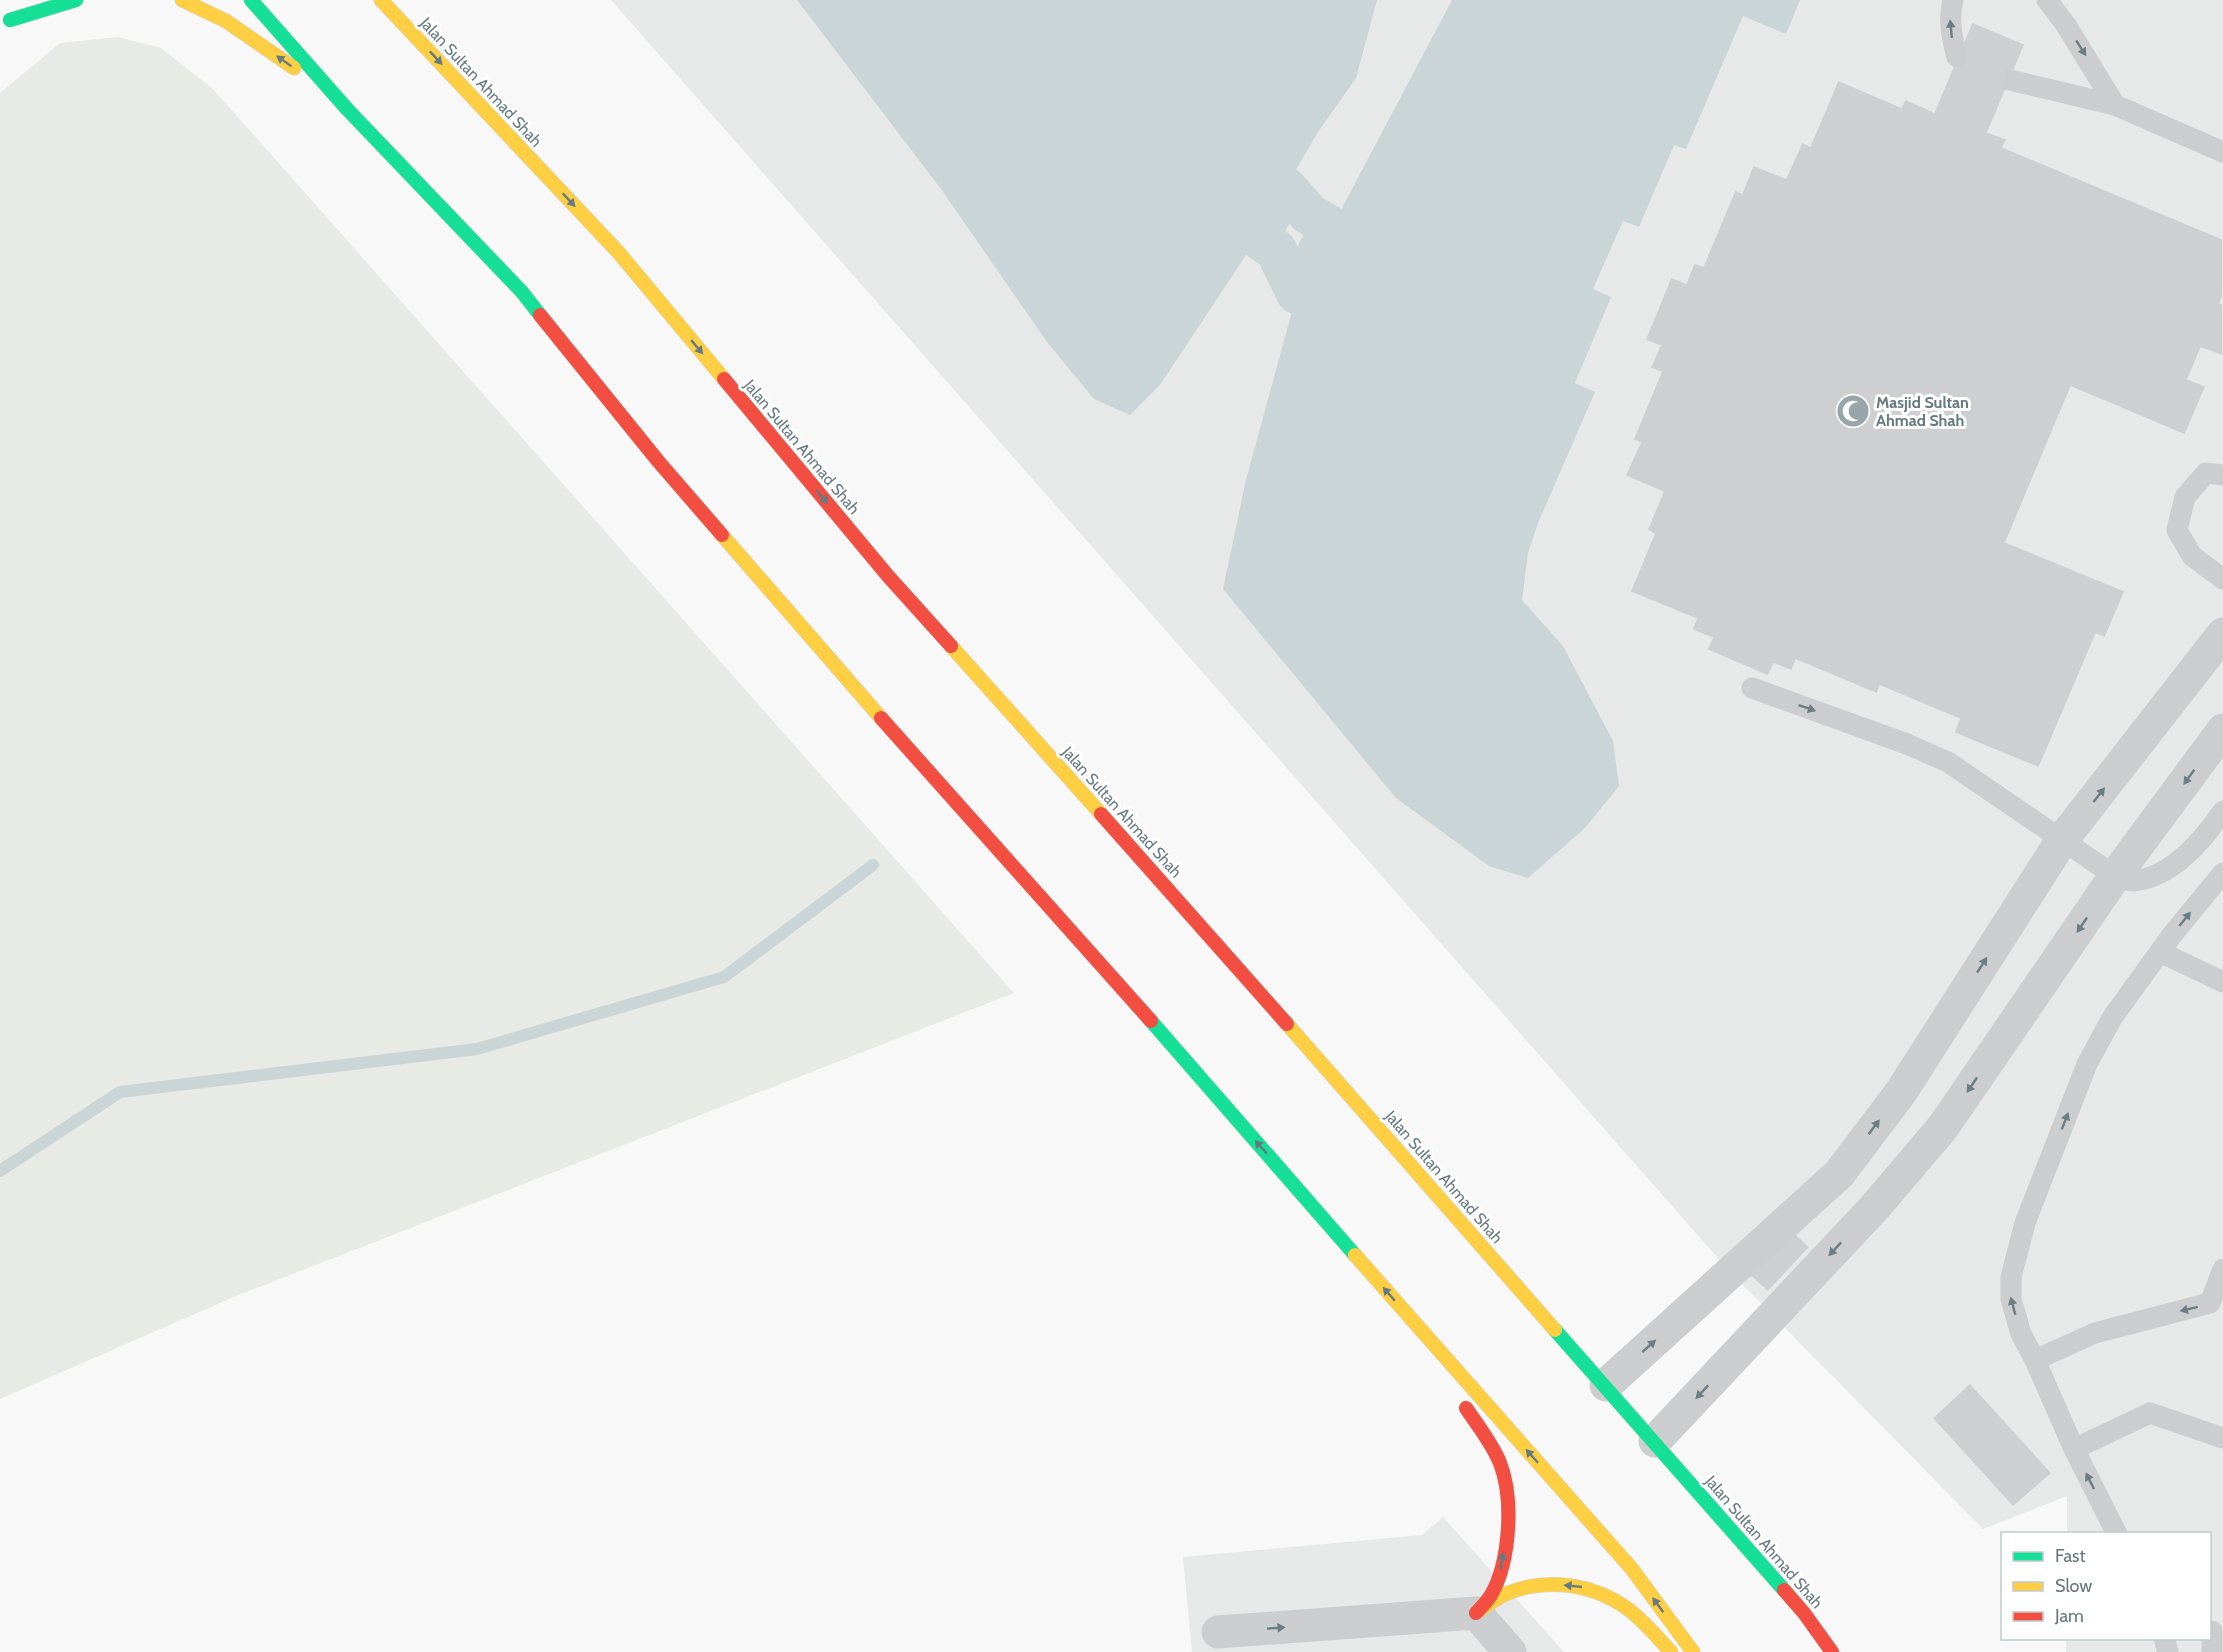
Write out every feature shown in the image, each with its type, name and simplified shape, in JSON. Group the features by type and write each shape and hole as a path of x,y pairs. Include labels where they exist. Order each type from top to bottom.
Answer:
{"main road":[{"path":"5,25 33,0"},
{"path":"5,25 76,0"},
{"path":"182,0 199,5 221,17 292,67 347,110"},
{"path":"250,0 347,110 522,292 673,478 952,800 1185,1059 1632,1569 1693,1652"},
{"name":"Jalan Sultan Ahmad Shah","path":"381,0 619,253 888,576 1202,926 1606,1385 1804,1613 1832,1652"},
{"path":"392,0 410,30"},
{"path":"1404,1311 1447,1380"},
{"path":"1458,1398 1488,1441 1501,1465 1508,1511 1502,1567 1490,1597 1476,1613"},
{"path":"1476,1613 1505,1593 1524,1587 1543,1585 1583,1587 1600,1593 1630,1611 1671,1652"}],"street":[{"path":"1606,1385 1839,1174 1901,1092 2062,840 2184,687 2223,634"},
{"path":"1655,1441 1875,1206 1943,1127 2115,876 2223,730"},
{"path":"1839,1174 1875,1206"},
{"path":"1218,1642 1476,1613 1510,1652"}],"lane":[{"path":"1953,0 1950,12 1951,35 1957,57"},
{"path":"2047,0 2066,26 2115,105"},
{"path":"2010,80 2115,105 2223,152"},
{"path":"2223,475 2206,473 2186,497 2177,530 2192,556 2223,579"},
{"path":"1752,688 1907,744 1948,762 2115,876 2132,881 2159,874 2198,842 2223,811"},
{"path":"2116,1532 2074,1449 2036,1360 2021,1334 2011,1299 2011,1276 2019,1239 2087,1064 2112,1018 2160,952 2223,873"},
{"path":"2160,952 2223,982"},
{"path":"2036,1360 2095,1333 2210,1303 2223,1269"},
{"path":"2074,1449 2150,1413 2223,1438"}],"shaded area":[{"path":"611,0 2223,0 2223,1652 2066,1652 2066,1640 2211,1640 2211,1532 2067,1532 2067,1496 1983,1529 1731,1273"},
{"path":"797,0 1377,0 1356,78 1318,132 1244,258 1160,385 1130,415 1094,399 1047,342 941,189"},
{"path":"1452,0 1800,0 1786,34 1743,16 1686,149 1674,145 1639,227 1623,221 1593,289 1611,297 1575,383 1595,392 1538,523 1528,553 1522,600 1563,646 1613,741 1619,786 1585,828 1528,878 1489,866 1396,798 1223,589 1246,480 1297,293"},
{"path":"118,37 161,48 213,89 1014,993 236,1296 0,1399 0,93 60,43"},
{"path":"1443,1517 1564,1652 1192,1652 1183,1557 1422,1535"}],"building":[{"name":"Masjid Sultan Ahmad Shah","path":"1972,22 2025,44 1988,132 2007,139 2003,147 2223,239 2223,295 2220,303 2223,304 2223,356 2201,348 2188,379 2206,386 2185,435 2071,387 2006,542 2125,591 2105,638 2096,634 2039,768 1954,733 1959,719 1880,686 1877,694 1796,660 1792,671 1774,664 1768,676 1707,650 1712,638 1692,630 1696,619 1630,592 1654,534 1647,530 1663,492 1625,476 1640,443 1633,440 1661,372 1650,368 1660,346 1645,340 1671,277 1686,283 1694,263 1703,266 1735,190 1742,193 1753,165 1786,178 1802,142 1810,146 1838,80 1901,107 1905,99 1934,112"},
{"path":"1788,1227 1810,1247 1768,1292 1746,1272"},
{"path":"1970,1383 2052,1473 2013,1507 1932,1418"}],"waterway":[{"path":"1286,188 1309,214 1331,227 1297,293 1276,250 1257,237 1286,188"},
{"path":"0,1171 120,1092 477,1049 724,977 873,865"}],"traffic: fast":[{"path":"10,20 76,0"},
{"path":"251,0 347,109 522,292 540,315"},
{"path":"1151,1021 1355,1255"},
{"path":"1555,1330 1784,1590"}],"traffic: slow":[{"path":"182,0 226,21 294,68"},
{"path":"381,0 619,253 724,379"},
{"path":"722,535 881,718"},
{"path":"951,646 1101,814"},
{"path":"1287,1024 1555,1330"},
{"path":"1355,1255 1632,1569 1693,1652"},
{"path":"1480,1610 1504,1595 1523,1588 1554,1584 1585,1589 1614,1600 1628,1609 1671,1652"}],"traffic: jam":[{"path":"540,315 658,461 722,535"},
{"path":"724,379 888,576 951,646"},
{"path":"881,718 1151,1021"},
{"path":"1101,814 1287,1024"},
{"path":"1466,1408 1500,1463 1507,1494 1508,1512 1508,1530 1502,1566 1489,1598 1476,1613"},
{"path":"1784,1590 1832,1652"}],"place":[{"name":"Masjid Sultan Ahmad Shah","path":"1853,411"}]}
